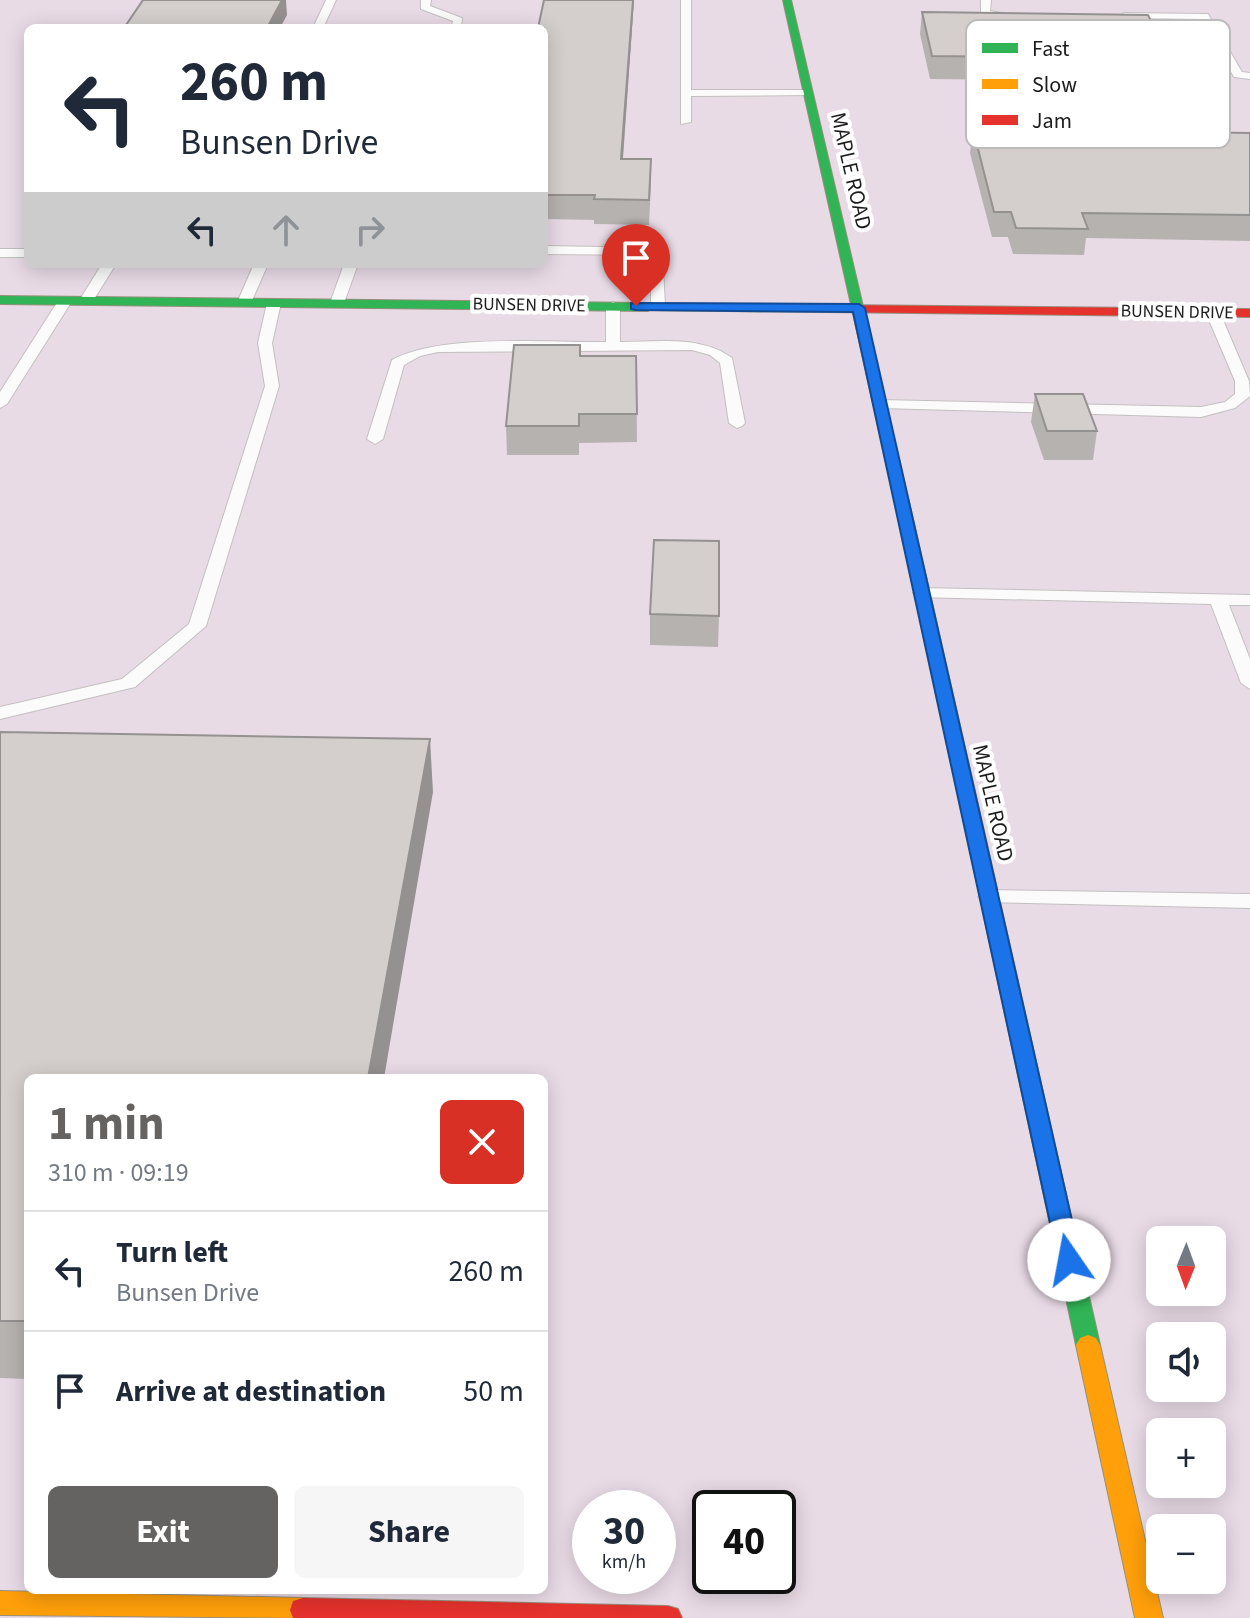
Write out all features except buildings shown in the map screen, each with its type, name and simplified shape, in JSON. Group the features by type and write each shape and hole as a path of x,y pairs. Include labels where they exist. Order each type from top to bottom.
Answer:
{"street":[{"name":"MAPLE ROAD","path":"787,0 859,308 1149,1618"},
{"name":"BUNSEN DRIVE","path":"0,300 1250,313"},
{"path":"0,1603 668,1618"}],"lane":[{"path":"320,24 331,0"},
{"path":"426,0 425,7 458,20 457,24"},
{"path":"685,122 686,0"},
{"path":"986,0 985,14 1016,15"},
{"path":"1110,15 1204,16 1206,20"},
{"path":"1230,61 1238,75 1250,76"},
{"path":"685,93 808,93"},
{"path":"548,250 657,251 658,306"},
{"path":"0,253 24,253"},
{"path":"86,301 107,268"},
{"path":"244,303 259,268"},
{"path":"337,303 350,268"},
{"path":"0,404 65,301"},
{"path":"0,713 128,683 197,626 272,386 265,343 274,303"},
{"path":"613,306 613,346"},
{"path":"880,404 1201,412 1230,405 1243,395 1242,381 1213,313"},
{"path":"375,439 397,363 415,353 438,348 692,346 715,352 727,361 737,423"},
{"path":"922,593 1250,600"},
{"path":"1218,599 1250,683"},
{"path":"989,897 1250,901"}],"shaded area":[{"path":"0,0 1250,0 1250,1618 0,1618"}],"traffic: fast":[{"path":"787,0 905,515"},
{"path":"0,300 648,307"},
{"path":"972,818 1088,1345"}],"traffic: slow":[{"path":"1088,1345 1149,1618"},
{"path":"0,1603 303,1610"}],"traffic: jam":[{"path":"648,307 1250,313"},
{"path":"905,515 972,818"},
{"path":"303,1610 668,1618"}],"route":[{"path":"636,306 859,308 1069,1260"}]}
